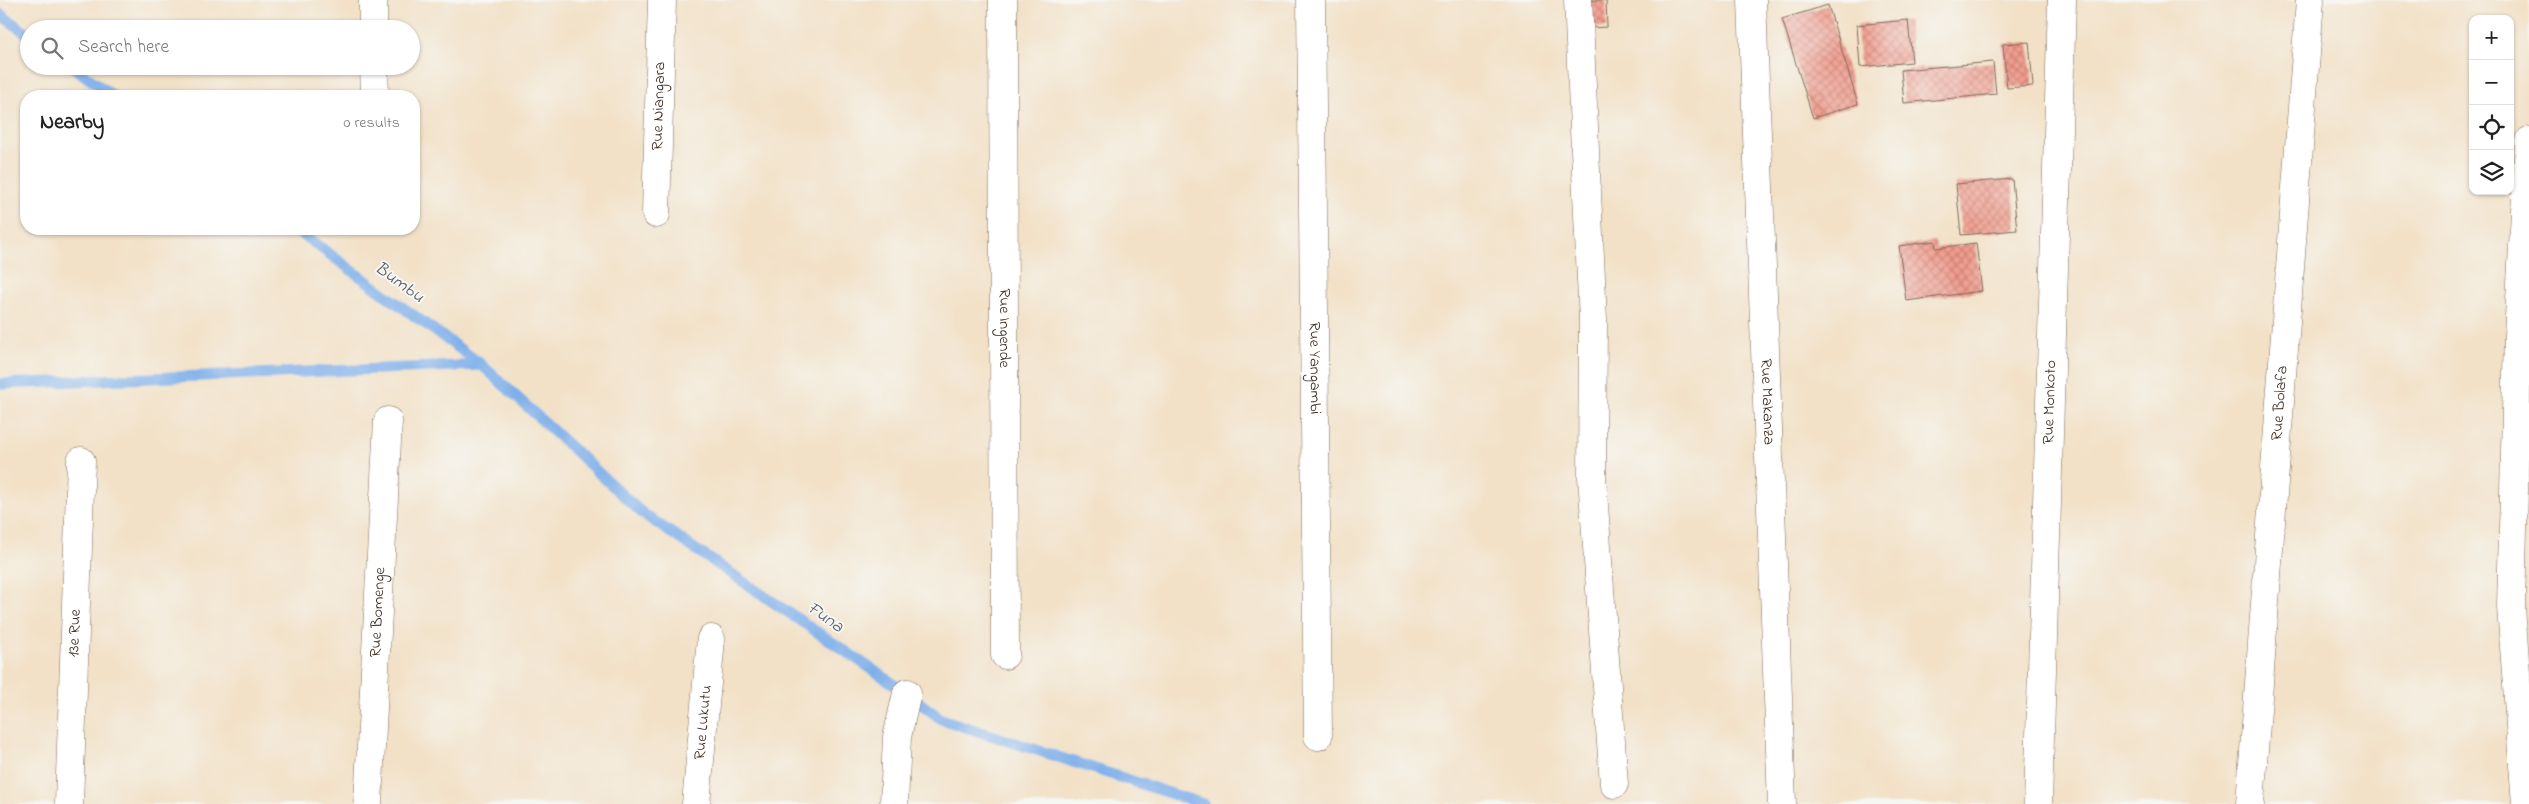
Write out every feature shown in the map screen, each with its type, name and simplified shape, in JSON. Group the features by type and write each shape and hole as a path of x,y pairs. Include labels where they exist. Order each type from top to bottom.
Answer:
{"street":[{"path":"372,0 373,20"},
{"name":"Rue Niangara","path":"656,214 662,0"},
{"name":"Rue Ingende","path":"1003,0 1005,654"},
{"name":"Rue Yangambi","path":"1311,0 1318,736"},
{"path":"1578,0 1594,321 1592,477 1614,784"},
{"name":"Rue Makanza","path":"1752,0 1782,804"},
{"name":"Rue Monkoto","path":"2038,804 2062,0"},
{"name":"Rue Bolafa","path":"2250,804 2310,0"},
{"path":"374,75 374,90"},
{"path":"2526,804 2511,606 2518,335 2529,141"},
{"name":"Rue Bomenge","path":"368,804 388,421"},
{"name":"13e Rue","path":"69,804 81,461"},
{"name":"Rue Lukutu","path":"696,804 711,639"},
{"path":"894,804 896,737 907,693"}],"building":[{"path":"1587,0 1606,0 1607,27 1588,28"},
{"path":"1828,5 1858,104 1813,118 1782,19"},
{"path":"1908,20 1912,62 1860,67 1857,25"},
{"path":"2029,42 2033,86 2007,88 2003,44"},
{"path":"1993,62 1996,94 1904,103 1901,70"},
{"path":"2012,179 2017,230 1961,235 1956,184"},
{"path":"1935,241 1936,248 1976,243 1982,291 1906,301 1899,246"}],"waterway":[{"name":"Bumbu","path":"0,14 20,28"},
{"name":"Bumbu","path":"84,75 105,90"},
{"name":"Funa","path":"303,235 482,365 642,513 907,693 941,719 1203,804"},
{"path":"0,384 482,365"}]}
